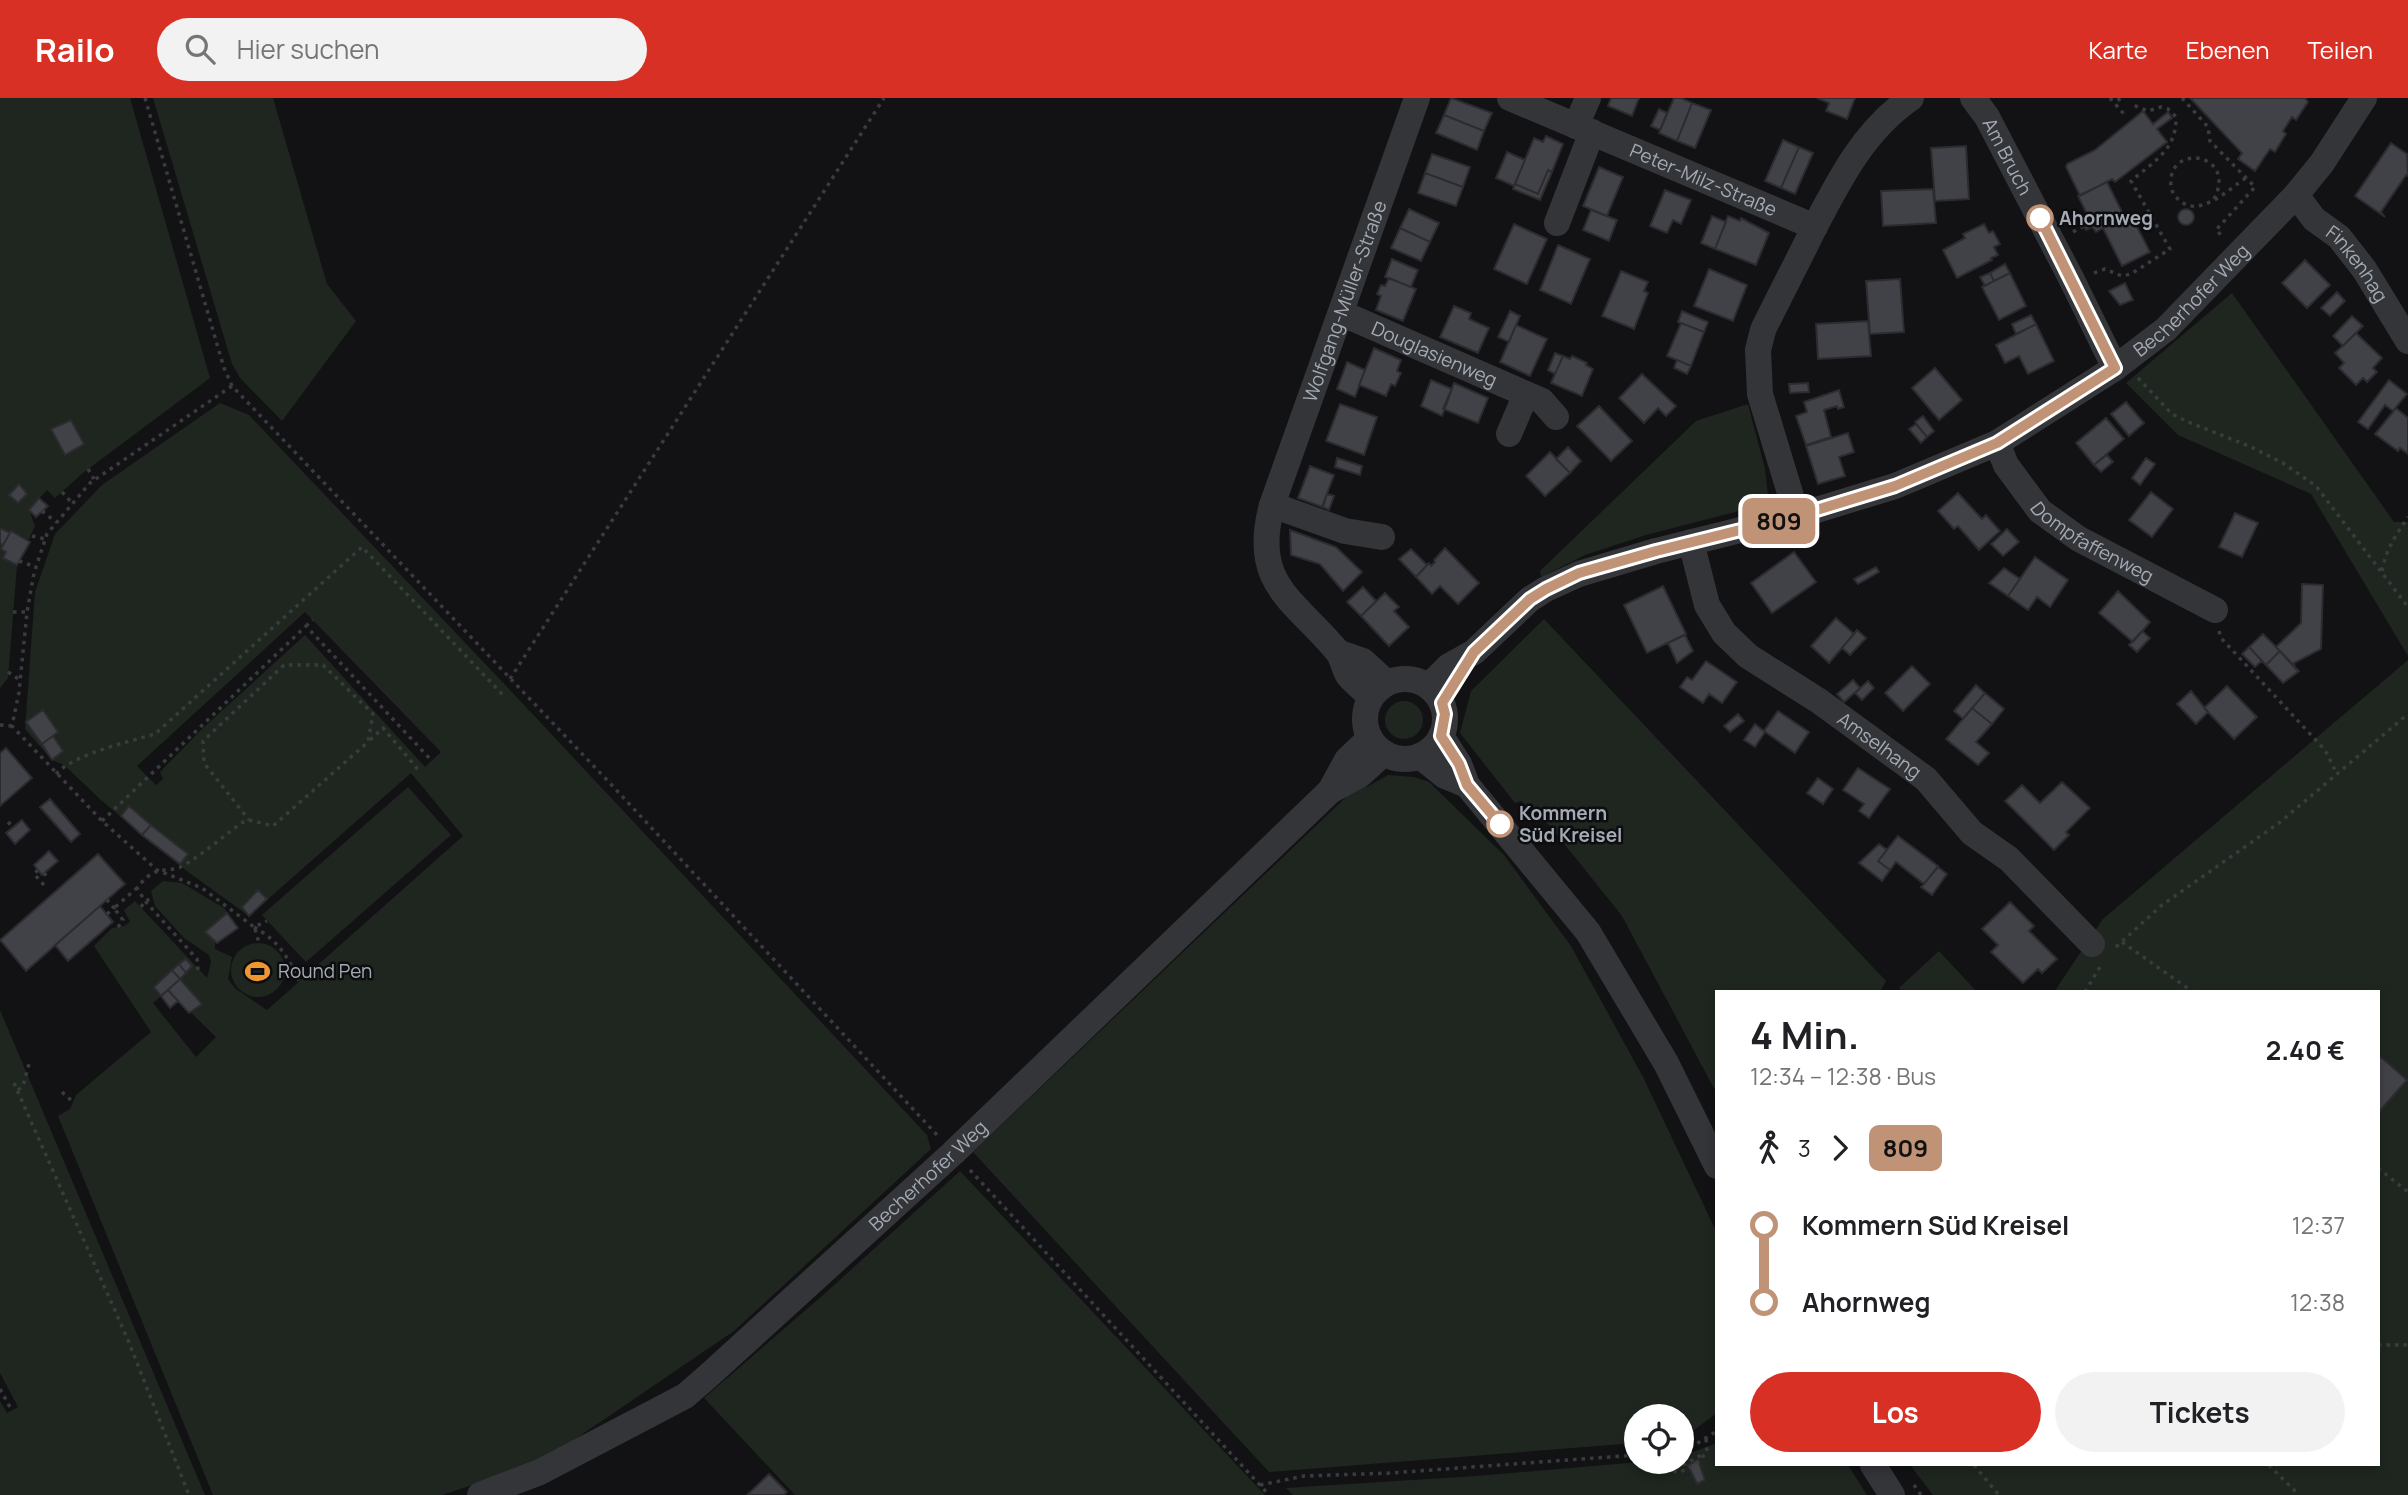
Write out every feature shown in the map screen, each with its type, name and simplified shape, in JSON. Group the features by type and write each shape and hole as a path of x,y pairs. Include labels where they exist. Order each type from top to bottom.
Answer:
{"street":[{"name":"Wolfgang-Müller-Straße","path":"1379,690 1363,661 1340,653 1279,587 1265,556 1266,528 1417,98"},
{"name":"Peter-Milz-Straße","path":"1510,98 1815,227"},
{"path":"1557,223 1584,129 1588,98"},
{"path":"1797,516 1760,394 1758,350 1763,330 1845,169 1864,141 1899,106 1911,98"},
{"name":"Am Bruch","path":"1973,98 1987,117 2071,278 2123,370"},
{"name":"Becherhofer Weg","path":"1436,694 1474,652 1530,599 1579,573 1797,516 1895,486 1997,443 2123,370 2296,195 2322,163 2364,98"},
{"name":"Finkenhag","path":"2296,195 2314,219 2339,237 2356,258 2408,341"},
{"name":"Douglasienweg","path":"1340,313 1542,401 1556,417"},
{"path":"1509,434 1526,394"},
{"name":"Dompfaffenweg","path":"1997,443 2006,465 2039,511 2079,539 2215,610"},
{"path":"1272,505 1345,531 1382,537"},
{"name":"Amselhang","path":"1691,542 1707,605 1724,632 1748,656 1819,701 1926,779 1972,833 2009,859 2104,949"},
{"path":"1408,679 1436,694 1445,714 1441,736 1429,751 1408,759 1396,758 1377,746 1365,717 1379,690 1408,679"},
{"path":"1441,736 1459,764 1467,785 1588,932 1666,1063 1715,1162"},
{"name":"Becherhofer Weg","path":"480,1495 540,1472 685,1396 953,1153 1330,791 1347,760 1377,746"},
{"path":"1420,756 1445,776 1467,785"},
{"path":"1873,1466 1892,1495"}],"path":[{"path":"145,98 220,355 232,386 741,923 1269,1495"},
{"path":"510,679 884,98"},
{"path":"2110,98 2124,114"},
{"path":"2118,98 2120,101 2124,98"},
{"path":"2182,98 2208,127 2210,141 2255,187 2216,230 2225,239"},
{"path":"2093,274 2105,269 2122,276 2131,274 2170,249 2131,181 2169,149 2176,117 2168,109 2161,107 2148,111 2133,105"},
{"path":"2214,199 2220,188 2220,176 2214,165 2204,158 2192,157 2181,161 2173,170 2173,194 2192,207 2204,205 2214,199 2246,178"},
{"path":"2123,370 2172,414 2249,446 2283,463 2316,486 2408,607"},
{"path":"12,726 27,612 36,567 45,540 56,522 94,480 232,386"},
{"path":"88,469 94,480"},
{"path":"62,492 72,503"},
{"path":"42,511 56,522"},
{"path":"2382,571 2389,544 2408,517"},
{"path":"32,536 45,540"},
{"path":"56,774 64,765 155,734 362,547 503,696"},
{"path":"19,561 36,567"},
{"path":"2215,610 2221,638 2325,750 2337,774"},
{"path":"13,612 27,612"},
{"path":"102,821 313,620"},
{"path":"306,626 432,761"},
{"path":"249,820 204,763 203,741 284,665 323,665 373,714 368,742"},
{"path":"8,672 20,680"},
{"path":"2086,990 2104,949 2122,942 2162,905 2278,823 2408,714"},
{"path":"0,725 12,726 102,821 157,870 187,881 272,937 286,954 300,983"},
{"path":"107,914 147,876 157,870 183,866 241,823 249,820 273,825 383,728 421,772"},
{"path":"8,822 13,827"},
{"path":"38,870 34,874 44,885"},
{"path":"44,873 49,880"},
{"path":"187,881 195,877"},
{"path":"137,888 145,901 197,960 198,970"},
{"path":"141,907 145,901 153,898"},
{"path":"107,900 123,920 118,927"},
{"path":"254,927 267,921"},
{"path":"254,927 259,943"},
{"path":"2122,942 2190,990"},
{"path":"17,1091 23,1086 29,1064"},
{"path":"13,1083 128,1340 189,1495"},
{"path":"62,1092 74,1102"},
{"path":"2380,1170 2408,1192"},
{"path":"2380,1345 2408,1345"},
{"path":"0,1389 12,1411"},
{"path":"1694,1445 1715,1432"},
{"path":"1694,1465 1707,1452 1706,1438"},
{"path":"1694,1459 1707,1452"},
{"path":"1260,1485 1304,1476 1391,1473 1624,1456"},
{"path":"1975,1466 1998,1495"},
{"path":"2270,1466 2299,1495"}],"shaded area":[{"path":"0,98 130,98 210,378 83,473 55,498 47,490 29,509 35,526 17,565 8,678 0,688"},
{"path":"153,98 273,98 327,284 356,321 282,421 240,378 232,364"},
{"path":"2232,293 2394,522 2408,522 2408,656 2311,494 2178,435 2126,383"},
{"path":"220,403 249,415 927,1135 931,1149 734,1331 540,1463 442,1495 213,1495 58,1116 70,1109 76,1095 151,1032 94,946 112,928 130,922 124,910 135,901 207,978 211,962 209,955 184,938 155,906 151,891 163,881 182,883 224,908 238,928 215,941 215,949 232,957 228,979 236,989 267,1010 463,836 411,773 249,916 188,872 102,801 64,765 52,760 25,729 35,592 55,534 102,485","holes":["305,612 441,752 425,767 305,635 204,727 160,772 163,779 156,785 137,766","168,990 216,1037 196,1057 153,1003"]},
{"path":"1748,404 1765,469 1768,496 1762,505 1646,535 1585,555 1541,577 1540,571 1696,421"},
{"path":"1544,619 1886,981 1881,990 1715,990 1715,1090 1622,916 1550,826 1521,801 1515,803 1460,733 1471,691"},
{"path":"2408,660 2408,1495 1933,1495 1911,1466 2380,1466 2380,990 2055,990 2103,919"},
{"path":"1404,701 1417,707 1423,720 1417,733 1404,739 1391,733 1385,720 1391,707"},
{"path":"1388,775 1414,777 1429,782 1504,855 1571,946 1643,1077 1715,1229 1715,1414 1694,1430 1694,1404 1624,1404 1624,1444 1269,1472 973,1152 1362,782 1367,787"},
{"path":"408,787 451,835 306,962 262,915"},
{"name":"Round Pen","path":"258,943 277,951 285,970 277,989 258,997 239,989 231,970 239,951"},
{"path":"1939,951 1975,990 1901,990 1899,988"},
{"path":"0,1010 205,1495 0,1495 0,1401 7,1413 18,1407 0,1373"},
{"path":"960,1171 1265,1495 795,1495 704,1398"},
{"path":"1715,1444 1715,1466 1849,1466 1867,1495 1293,1495 1286,1488 1624,1463 1624,1474 1694,1474 1694,1452"}],"building":[{"path":"1451,98 1492,113 1484,131 1444,115"},
{"path":"1611,98 1639,98 1632,116 1608,106"},
{"path":"1674,98 1692,103 1677,141 1659,133"},
{"path":"1817,98 1855,98 1847,119 1826,111 1829,103"},
{"path":"2190,98 2305,98 2308,102 2296,120 2292,117 2275,152 2270,149 2255,171 2238,159 2242,153"},
{"path":"1692,103 1711,110 1695,148 1677,141"},
{"path":"1659,109 1667,113 1660,130 1651,126"},
{"path":"2143,111 2153,124 2168,112 2172,118 2157,129 2167,142 2115,182 2112,179 2080,196 2067,164 2095,150"},
{"path":"1444,115 1484,131 1477,150 1436,133"},
{"path":"1546,136 1563,144 1552,172 1548,170 1538,194 1515,184 1534,138 1543,142"},
{"path":"1783,140 1799,147 1781,188 1765,181"},
{"path":"2391,143 2407,154 2408,176 2406,175 2381,212 2385,217 2355,196"},
{"path":"1966,146 1969,199 1935,201 1931,148"},
{"path":"1799,147 1813,153 1795,194 1781,188"},
{"path":"1507,152 1525,160 1514,186 1496,178"},
{"path":"1432,154 1470,167 1463,187 1425,173"},
{"path":"1599,167 1623,177 1607,216 1583,206"},
{"path":"1548,170 1552,172 1540,200 1513,189 1515,184 1538,194"},
{"path":"1425,173 1463,187 1456,206 1418,193"},
{"path":"2107,182 2124,216 2130,213 2150,252 2122,266 2103,228 2096,232 2092,227 2086,230 2081,222 2089,218 2078,196"},
{"path":"1933,189 1936,223 1883,226 1881,191"},
{"path":"1665,190 1691,200 1681,224 1673,220 1667,233 1650,226"},
{"path":"1409,209 1439,223 1430,242 1400,228"},
{"path":"2186,209 2194,217 2186,225 2178,217"},
{"path":"1591,210 1617,220 1609,241 1583,230"},
{"path":"1712,216 1726,222 1715,249 1701,243"},
{"path":"1728,216 1740,221 1741,218 1769,233 1756,265 1715,249"},
{"path":"1514,224 1547,239 1527,284 1494,269"},
{"path":"1984,224 1989,233 1993,231 2000,244 1994,247 1998,255 1957,278 1943,250 1965,238 1963,234"},
{"path":"1400,228 1430,242 1421,261 1391,248"},
{"path":"1558,245 1590,259 1571,304 1540,290"},
{"path":"1392,259 1418,270 1411,287 1385,277"},
{"path":"2305,260 2330,285 2307,308 2282,283"},
{"path":"2005,264 2010,273 1994,281 1990,273"},
{"path":"1709,269 1747,285 1733,321 1694,306"},
{"path":"1621,271 1648,282 1644,291 1648,293 1634,329 1602,316"},
{"path":"1990,273 1994,281 1985,286 1980,277"},
{"path":"2010,273 2026,306 1999,320 1982,287"},
{"path":"1389,278 1416,289 1403,321 1376,310 1381,296 1377,294 1381,285 1385,286"},
{"path":"1900,279 1904,332 1870,334 1866,281"},
{"path":"2125,283 2133,300 2120,305 2109,291"},
{"path":"2337,292 2345,301 2330,316 2321,308"},
{"path":"1454,306 1471,313 1469,319 1489,328 1478,353 1440,337"},
{"path":"1510,311 1520,316 1509,342 1498,337"},
{"path":"1682,311 1708,322 1704,332 1678,322"},
{"path":"2031,315 2036,324 2016,334 2012,324"},
{"path":"2352,316 2363,326 2343,346 2333,336"},
{"path":"1868,321 1871,356 1818,359 1816,324"},
{"path":"1681,323 1704,332 1691,366 1667,356"},
{"path":"2036,324 2054,361 2028,374 2019,356 2005,363 1996,345"},
{"path":"1516,325 1547,339 1530,376 1500,362"},
{"path":"2356,333 2382,358 2373,368 2377,372 2367,382 2363,378 2356,385 2339,368 2344,363 2335,353"},
{"path":"1374,348 1401,360 1397,371 1401,373 1395,386 1391,384 1386,396 1359,385"},
{"path":"1555,353 1563,356 1555,374 1548,370"},
{"path":"1563,356 1570,359 1572,356 1593,369 1582,396 1551,383"},
{"path":"1677,360 1691,366 1687,374 1674,368"},
{"path":"1347,362 1365,370 1355,397 1337,389"},
{"path":"1935,368 1962,400 1939,420 1912,388"},
{"path":"1642,374 1676,406 1666,416 1658,408 1644,423 1619,398"},
{"path":"1431,380 1452,389 1442,416 1421,406"},
{"path":"2389,380 2407,394 2393,411 2385,405 2368,429 2358,422"},
{"path":"1454,383 1488,398 1478,423 1443,409"},
{"path":"1808,383 1809,392 1790,393 1789,384"},
{"path":"1839,390 1844,407 1824,410 1831,437 1806,445 1796,416 1807,412 1804,402"},
{"path":"2126,402 2144,423 2129,436 2111,414"},
{"path":"1340,404 1377,417 1364,455 1326,441"},
{"path":"1599,406 1632,441 1611,461 1577,426"},
{"path":"2396,408 2408,418 2408,454 2400,448 2398,451 2375,434"},
{"path":"1923,416 1934,431 1927,437 1915,422"},
{"path":"2106,418 2124,439 2094,465 2076,443"},
{"path":"71,420 84,444 65,455 51,429"},
{"path":"1916,424 1927,437 1921,443 1909,429"},
{"path":"1848,433 1854,452 1839,457 1845,476 1818,484 1806,446"},
{"path":"1568,447 1581,461 1570,473 1556,459"},
{"path":"1550,452 1570,473 1545,496 1526,476"},
{"path":"2107,455 2113,462 2101,472 2094,465"},
{"path":"1337,458 1362,466 1360,475 1335,467"},
{"path":"2146,458 2155,464 2140,485 2132,478"},
{"path":"1310,466 1334,475 1322,507 1298,498"},
{"path":"19,484 27,494 18,503 9,495"},
{"path":"2151,492 2173,509 2152,537 2129,520"},
{"path":"1958,493 1982,519 1986,515 2000,531 1979,550 1958,526 1954,529 1938,511"},
{"path":"1327,494 1334,496 1329,510 1323,507"},
{"path":"39,498 48,506 36,517 29,510"},
{"path":"2235,513 2258,523 2242,557 2219,547"},
{"path":"0,528 10,533 3,545 0,543"},
{"path":"2007,529 2019,542 2003,556 1991,544"},
{"path":"1290,530 1336,547 1362,572 1343,591 1320,564 1291,555"},
{"path":"11,531 30,542 17,565 3,558 6,552 1,549"},
{"path":"1445,548 1479,583 1458,604 1440,586 1432,594 1416,577 1429,563 1431,566 1435,562"},
{"path":"1411,549 1427,565 1416,577 1399,559"},
{"path":"1794,552 1816,582 1772,613 1751,583"},
{"path":"2035,557 2068,580 2050,607 2037,597 2028,610 2008,596"},
{"path":"1876,567 1879,572 1858,584 1854,579"},
{"path":"2004,568 2020,579 2008,596 1989,583"},
{"path":"2302,584 2323,585 2321,649 2294,663 2295,668 2276,647 2301,623"},
{"path":"1663,586 1686,634 1647,653 1624,605"},
{"path":"1363,587 1376,601 1361,616 1347,602"},
{"path":"2118,591 2150,622 2133,642 2099,613"},
{"path":"1385,593 1399,607 1394,611 1409,627 1389,646 1361,616"},
{"path":"1836,618 1854,634 1829,663 1811,646"},
{"path":"1857,630 1866,638 1850,655 1842,648"},
{"path":"2142,631 2150,638 2137,652 2129,645"},
{"path":"2263,634 2280,651 2266,665 2249,647"},
{"path":"1685,635 1693,651 1677,663 1668,643"},
{"path":"2249,647 2262,661 2255,667 2242,654"},
{"path":"2280,651 2299,671 2283,683 2266,665"},
{"path":"1706,661 1737,682 1722,703 1709,694 1703,703 1680,687 1687,677 1692,680"},
{"path":"1912,666 1930,684 1903,711 1885,693"},
{"path":"1853,680 1860,688 1844,702 1837,694"},
{"path":"1868,681 1874,688 1862,700 1855,693"},
{"path":"1976,685 1985,693 1963,719 1954,711"},
{"path":"2227,686 2257,717 2234,739 2204,708"},
{"path":"2191,691 2208,712 2196,724 2177,704"},
{"path":"1985,693 2004,709 1992,724 1972,708"},
{"path":"1972,708 1992,724 1976,742 1989,753 1978,765 1946,739"},
{"path":"43,710 58,732 42,744 26,722"},
{"path":"1778,711 1809,732 1795,753 1764,731"},
{"path":"1738,714 1744,721 1730,732 1724,726"},
{"path":"1755,724 1765,732 1755,747 1744,740"},
{"path":"53,736 63,751 52,760 42,744"},
{"path":"6,748 32,778 0,806 0,753"},
{"path":"1858,768 1890,789 1869,818 1859,811 1864,804 1843,790"},
{"path":"1818,778 1833,789 1823,804 1807,793"},
{"path":"2062,782 2090,808 2066,832 2069,835 2054,850 2005,801 2022,785 2040,803"},
{"path":"50,799 80,834 71,842 40,807"},
{"path":"129,806 151,825 142,835 121,816"},
{"path":"22,820 30,830 15,844 6,833"},
{"path":"151,825 188,854 180,864 142,835"},
{"path":"1898,836 1938,866 1924,884 1896,862 1890,870 1878,861"},
{"path":"1879,844 1887,850 1878,861 1890,870 1882,881 1859,863"},
{"path":"49,851 58,861 42,875 34,865"},
{"path":"98,854 125,884 26,971 0,940"},
{"path":"1938,867 1947,874 1932,895 1921,887"},
{"path":"258,890 267,899 249,916 242,907"},
{"path":"2010,902 2034,926 2029,931 2057,959 2042,973 2038,969 2023,983 1991,952 1998,945 1982,929"},
{"path":"100,906 113,922 68,961 55,945"},
{"path":"227,913 238,928 217,943 205,932"},
{"path":"186,959 192,966 186,973 179,964"},
{"path":"179,964 186,973 180,979 172,970"},
{"path":"172,970 180,979 161,996 154,987"},
{"path":"180,979 202,1004 189,1013 168,990"},
{"path":"168,990 178,1001 170,1008 161,996"},
{"path":"2380,1058 2407,1080 2380,1111"},
{"path":"1698,1460 1705,1480 1697,1484 1692,1474 1694,1462"},
{"path":"769,1474 787,1492 784,1495 747,1495"}],"bus line":[{"name":"809","path":"1500,824 1467,785 1459,764 1441,736 1445,725 1442,703 1474,652 1530,599 1579,573 1797,516 1895,486 1997,443 2115,368 2040,218"}],"place":[{"name":"Ahornweg","path":"2040,218"},
{"name":"Kommern Süd Kreisel","path":"1500,824"},
{"name":"Round Pen","path":"258,971"}]}
